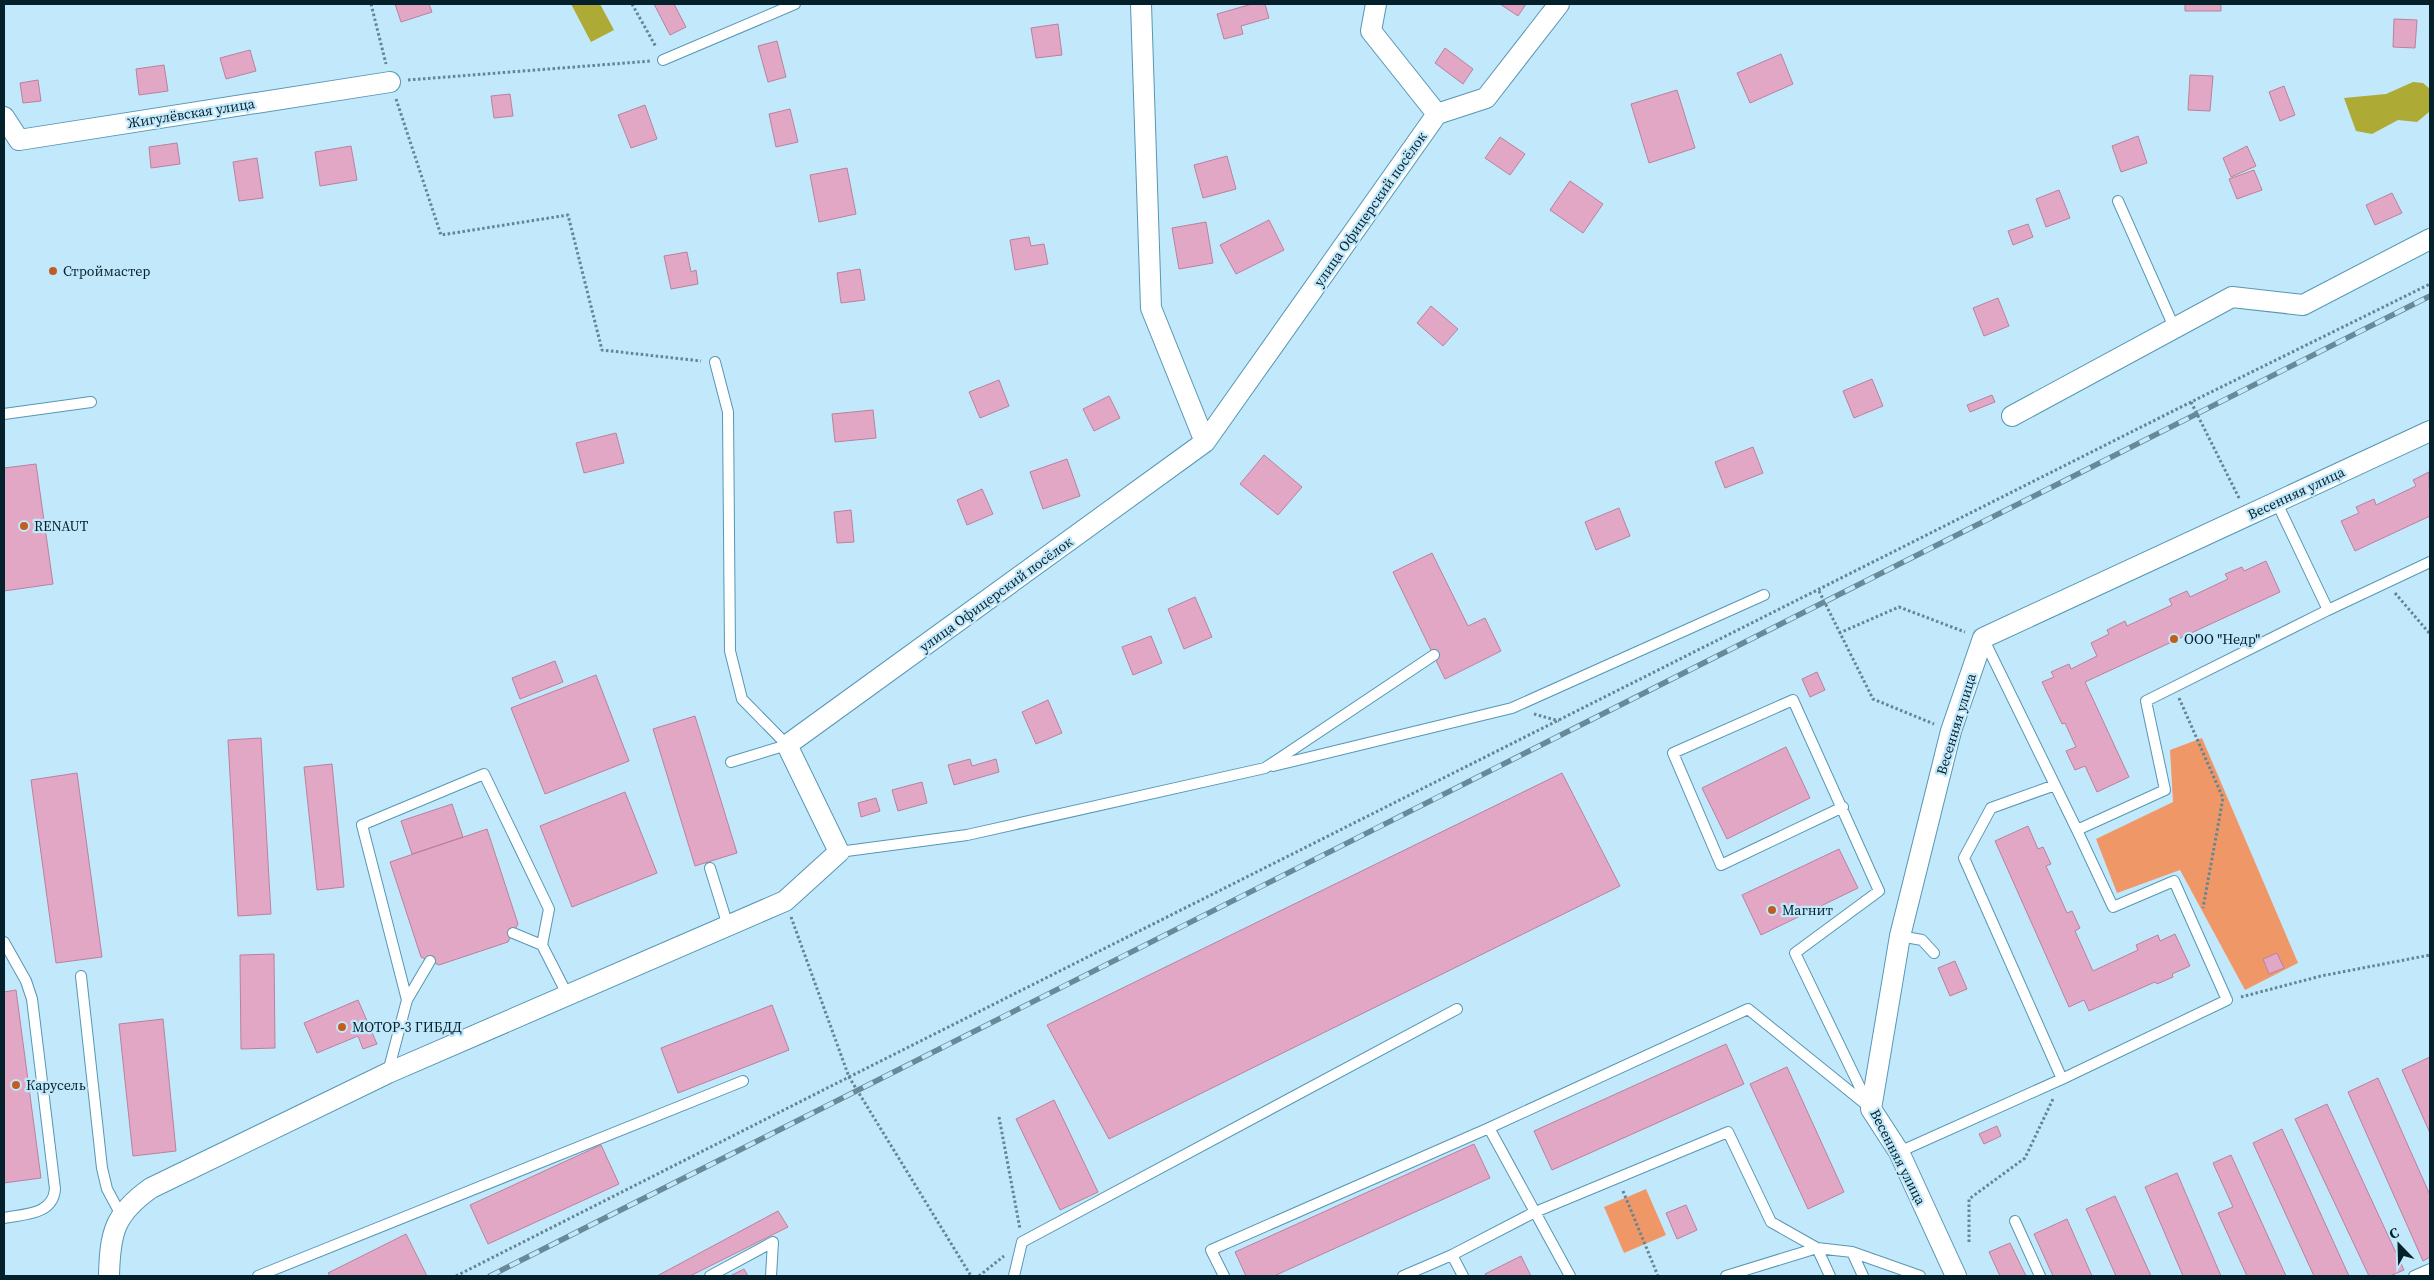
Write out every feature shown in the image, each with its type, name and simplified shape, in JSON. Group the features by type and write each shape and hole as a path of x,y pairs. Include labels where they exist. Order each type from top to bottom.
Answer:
{"street":[{"path":"1141,4 1151,308 1205,442"},
{"path":"1376,4 1371,31 1437,114 1486,98 1559,4"},
{"name":"Жигулёвская улица","path":"4,117 19,140 390,82"},
{"name":"улица Офицерский посёлок","path":"787,745 1205,442 1437,114"},
{"path":"2012,416 2232,297 2303,305 2430,239"},
{"name":"Весенняя улица","path":"1956,1276 1899,1152 1871,1109 1900,936 1951,731 1983,638 2430,431"},
{"path":"109,1276 110,1244 121,1215 133,1200 151,1188 388,1073 785,901 838,852 787,745"}],"lane":[{"path":"663,60 795,4"},
{"path":"2118,201 2174,327"},
{"path":"715,362 728,412 730,651 742,699 787,745 731,762"},
{"path":"4,414 91,402"},
{"path":"2277,503 2328,610"},
{"path":"2077,830 2165,790 2146,701 2328,610 2430,562"},
{"path":"838,852 967,835 1265,768 1512,708 1764,595"},
{"path":"1899,1152 2062,1079 2228,1000 2174,881 2113,907 1983,638"},
{"path":"1265,768 1434,655"},
{"path":"1843,807 1722,865 1673,753 1793,700 1843,807 1879,891 1795,953 1871,1109"},
{"path":"407,1000 362,825 484,774 549,909 542,945 568,996"},
{"path":"2055,785 1991,808 1964,858 2062,1079"},
{"path":"710,868 728,926"},
{"path":"513,933 542,945"},
{"path":"1900,936 1922,940 1934,953"},
{"path":"4,942 26,981 32,999 55,1189 51,1204 45,1209 4,1218"},
{"path":"388,1073 407,1000 430,961"},
{"path":"81,976 102,1168 107,1189 121,1215"},
{"path":"1014,1276 1022,1242 1457,1009"},
{"path":"1224,1276 1211,1250 1489,1128 1748,1009 1871,1109"},
{"path":"258,1276 743,1081"},
{"path":"1489,1128 1533,1213 1570,1276"},
{"path":"1403,1276 1452,1255 1533,1213 1728,1132 1771,1222 1817,1248 1852,1252 1920,1276"},
{"path":"2015,1221 2040,1276"},
{"path":"710,1276 773,1242 772,1276"},
{"path":"1726,1276 1817,1248"},
{"path":"1817,1248 1830,1276"},
{"path":"1852,1252 1863,1276"},
{"path":"1452,1255 1463,1276"},
{"path":"2414,1276 2430,1269"}],"path":[{"path":"371,4 390,82 442,235 568,215 602,350 715,362"},
{"path":"390,82 663,60 632,4"},
{"path":"456,1276 2191,402 2430,284"},
{"path":"2191,402 2248,516"},
{"path":"2386,583 2430,634"},
{"path":"1818,591 1873,700 1951,731"},
{"path":"1838,633 1899,607 1983,638"},
{"path":"2174,687 2223,798 2198,934"},
{"path":"785,901 849,1077 970,1276"},
{"path":"2228,1000 2321,976 2430,955"},
{"path":"1970,1242 1970,1198 2025,1158 2062,1079"},
{"path":"979,1276 1022,1242 999,1117"},
{"path":"1618,1179 1658,1276"}],"shaded area":[{"path":"571,4 600,4 614,30 591,42"},
{"path":"2413,82 2423,83 2430,89 2429,112 2417,122 2398,120 2372,134 2356,131 2344,98 2386,94"},
{"path":"2202,738 2298,963 2245,990 2180,870 2117,893 2096,839 2173,802 2170,750"},
{"path":"1646,1189 1666,1235 1624,1253 1604,1207"}],"building":[{"path":"395,4 429,4 432,12 401,22"},
{"path":"654,4 674,4 686,27 670,35"},
{"path":"1252,4 1265,4 1269,18 1241,26 1243,34 1224,39 1217,14"},
{"path":"1500,4 1526,4 1518,16"},
{"path":"2185,4 2221,4 2221,11 2185,11"},
{"path":"2394,19 2417,20 2415,48 2393,47"},
{"path":"1058,24 1062,55 1036,58 1031,28"},
{"path":"777,41 786,77 768,82 758,46"},
{"path":"1445,48 1473,69 1463,84 1435,63"},
{"path":"250,50 256,71 226,79 220,58"},
{"path":"1781,54 1793,84 1750,103 1737,73"},
{"path":"164,65 168,91 139,95 136,69"},
{"path":"2190,75 2213,76 2210,111 2188,110"},
{"path":"38,80 41,101 23,103 20,83"},
{"path":"2284,86 2295,115 2280,121 2269,92"},
{"path":"1677,90 1695,148 1649,163 1631,104"},
{"path":"510,94 513,116 494,118 491,96"},
{"path":"645,105 657,139 631,148 618,115"},
{"path":"790,109 798,142 776,147 769,114"},
{"path":"2138,136 2147,163 2121,172 2112,146"},
{"path":"1500,137 1525,154 1510,175 1485,158"},
{"path":"177,143 180,164 151,168 149,147"},
{"path":"351,146 357,180 320,186 315,152"},
{"path":"2247,146 2256,166 2231,177 2223,158"},
{"path":"1227,156 1236,189 1203,198 1194,165"},
{"path":"257,158 263,198 239,201 233,162"},
{"path":"847,168 856,214 819,222 810,175"},
{"path":"2254,170 2262,190 2237,199 2229,179"},
{"path":"1570,181 1603,204 1583,233 1550,210"},
{"path":"2059,190 2070,218 2046,227 2036,199"},
{"path":"2392,193 2402,213 2375,225 2366,205"},
{"path":"1269,220 1284,250 1236,274 1220,245"},
{"path":"1206,222 1213,263 1179,269 1172,228"},
{"path":"2028,224 2033,237 2013,245 2008,231"},
{"path":"1029,237 1031,246 1044,244 1048,264 1015,270 1010,240"},
{"path":"687,252 691,272 696,270 698,284 671,289 664,256"},
{"path":"860,269 865,300 841,303 837,273"},
{"path":"1998,298 2009,326 1984,336 1973,308"},
{"path":"1431,306 1458,329 1443,346 1417,323"},
{"path":"1872,379 1883,406 1854,418 1843,391"},
{"path":"999,380 1009,406 980,418 969,392"},
{"path":"1992,395 1995,402 1970,412 1967,405"},
{"path":"1109,396 1120,418 1094,431 1083,409"},
{"path":"873,410 876,438 835,442 832,414"},
{"path":"616,433 624,463 584,473 576,443"},
{"path":"1753,447 1763,473 1725,488 1715,462"},
{"path":"1264,455 1302,487 1278,515 1240,484"},
{"path":"1067,459 1080,496 1043,509 1030,472"},
{"name":"RENAUT","path":"36,464 53,584 4,591 4,468"},
{"path":"2429,472 2430,516 2355,551 2341,521 2359,513 2356,507 2374,499 2376,505 2416,486 2413,480"},
{"path":"982,489 993,514 967,525 957,500"},
{"path":"1619,508 1630,536 1596,550 1585,522"},
{"path":"851,510 854,542 837,543 834,512"},
{"path":"1432,553 1468,626 1485,618 1501,651 1445,679 1393,572"},
{"path":"2266,561 2280,592 2085,682 2129,777 2097,792 2085,766 2075,770 2066,751 2076,747 2065,723 2062,724 2042,682 2054,677 2051,672 2069,664 2071,669 2097,656 2091,643 2109,634 2107,630 2125,621 2127,626 2172,605 2169,599 2187,591 2190,597 2228,579 2225,574 2242,567 2244,571"},
{"path":"1195,597 1212,637 1184,649 1168,609"},
{"path":"1151,636 1162,663 1133,675 1122,647"},
{"path":"555,661 563,682 520,699 512,678"},
{"path":"1817,672 1825,690 1810,697 1802,679"},
{"path":"596,675 629,761 545,794 511,708"},
{"path":"1048,700 1062,733 1036,744 1022,712"},
{"path":"695,716 737,853 695,866 653,729"},
{"path":"261,738 271,914 238,916 228,740"},
{"path":"1786,747 1810,798 1727,839 1702,788"},
{"path":"970,759 972,766 996,759 999,772 954,785 948,765"},
{"path":"332,764 344,887 317,890 304,767"},
{"path":"77,773 102,957 56,963 31,780"},
{"path":"1562,773 1620,886 1109,1139 1047,1025"},
{"path":"922,782 927,803 898,811 892,790"},
{"path":"625,792 657,873 572,907 540,826"},
{"path":"876,798 880,811 861,817 858,803"},
{"path":"452,804 463,837 412,854 401,821"},
{"path":"2028,826 2038,849 2043,847 2051,864 2046,866 2067,913 2072,911 2080,928 2075,931 2093,971 2138,950 2136,945 2158,935 2160,941 2175,934 2190,966 2172,974 2173,977 2157,984 2155,982 2089,1011 2084,1000 2069,1007 1995,841"},
{"path":"487,829 518,924 508,942 439,965 421,957 390,862"},
{"path":"1839,849 1858,888 1761,935 1742,895"},
{"path":"2277,953 2284,968 2269,974 2263,959"},
{"path":"274,954 275,1048 241,1049 240,955"},
{"path":"1955,961 1967,989 1950,996 1938,968"},
{"name":"Карусель","path":"16,990 41,1178 4,1183 4,992"},
{"path":"358,1000 377,1044 363,1049 358,1036 317,1053 304,1023"},
{"path":"772,1005 789,1050 678,1093 661,1048"},
{"path":"163,1019 176,1151 133,1156 119,1024"},
{"path":"1726,1044 1744,1084 1552,1170 1534,1131"},
{"path":"2430,1057 2430,1133 2402,1070"},
{"path":"1787,1067 1844,1192 1808,1209 1750,1084"},
{"path":"2378,1078 2430,1195 2430,1257 2423,1261 2348,1092"},
{"path":"1054,1100 1098,1192 1060,1210 1016,1119"},
{"path":"2327,1104 2404,1270 2390,1276 2369,1276 2295,1119"},
{"path":"1997,1126 2001,1136 1984,1144 1979,1134"},
{"path":"2282,1129 2349,1276 2314,1276 2253,1143"},
{"path":"1474,1144 1490,1178 1274,1276 1246,1276 1235,1252"},
{"path":"601,1145 619,1184 488,1244 470,1205"},
{"path":"2231,1155 2286,1276 2247,1276 2218,1213 2233,1207 2213,1163"},
{"path":"2177,1173 2221,1276 2183,1276 2145,1187"},
{"path":"2115,1196 2151,1276 2116,1276 2086,1209"},
{"path":"1686,1205 1697,1230 1677,1239 1666,1213"},
{"path":"778,1211 788,1227 690,1276 657,1276"},
{"path":"2067,1219 2092,1276 2053,1276 2034,1234"},
{"path":"406,1234 427,1276 330,1276 328,1273"},
{"path":"2010,1243 2026,1276 2000,1276 1989,1252"},
{"path":"1521,1256 1531,1276 1486,1276 1485,1274"},
{"path":"744,1269 748,1276 730,1276"}],"railway":[{"path":"490,1276 2430,296"}],"place":[{"name":"Строймастер","path":"53,271"},
{"name":"RENAUT","path":"24,526"},
{"name":"ООО \"Недр\"","path":"2174,639"},
{"name":"Магнит","path":"1772,910"},
{"name":"МОТОР-3 ГИБДД","path":"342,1027"},
{"name":"Карусель","path":"16,1085"}]}
